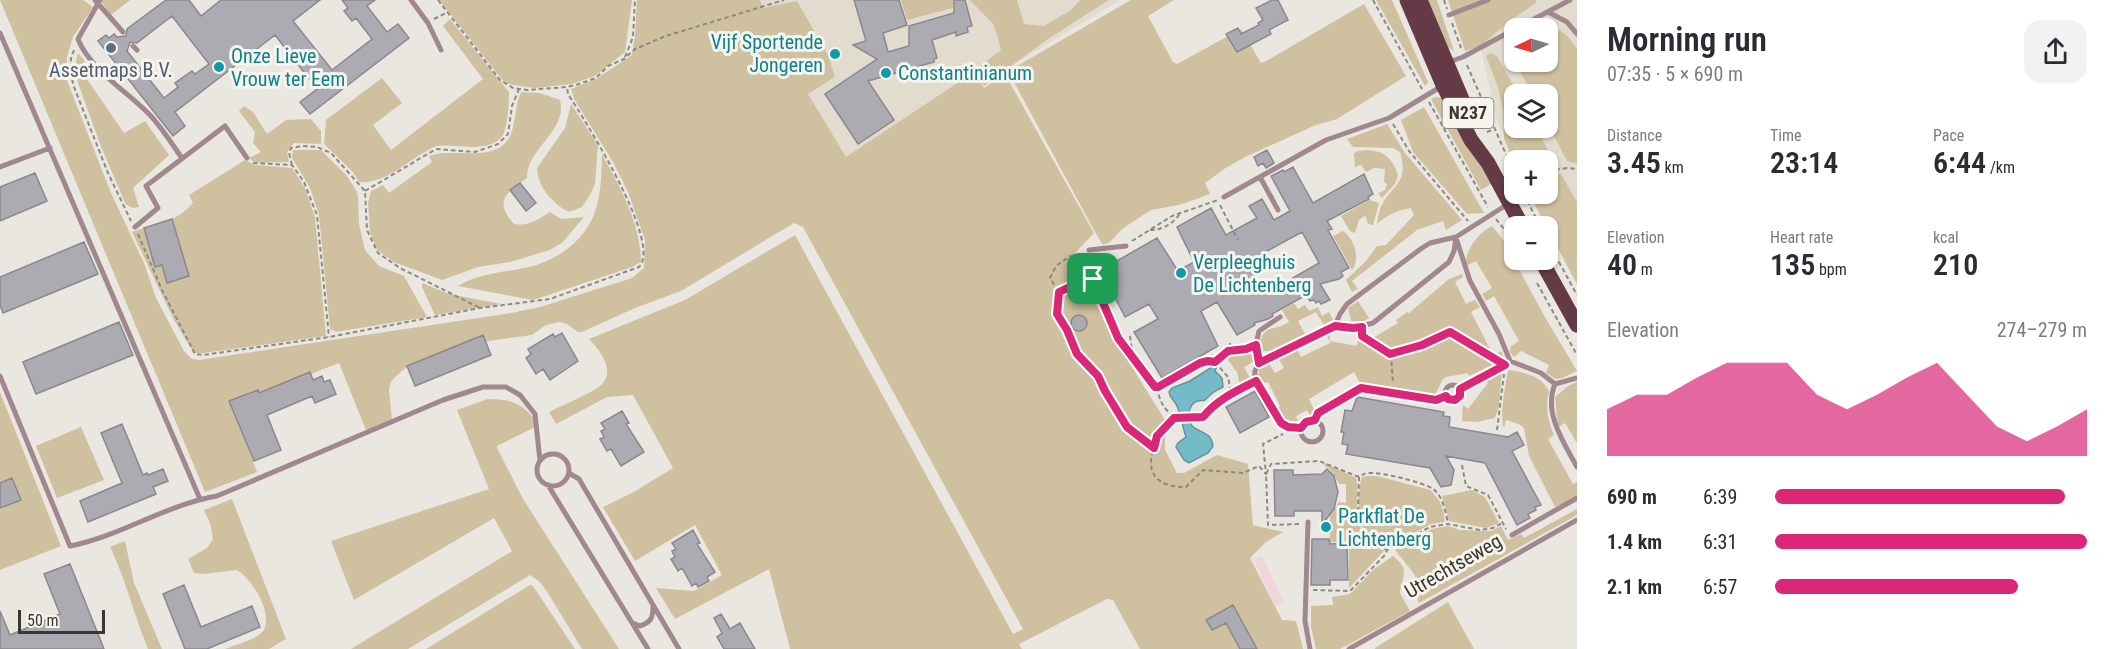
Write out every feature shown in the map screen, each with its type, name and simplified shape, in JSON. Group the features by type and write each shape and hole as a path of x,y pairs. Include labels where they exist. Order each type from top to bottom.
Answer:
{"main road":[{"name":"N237","path":"1407,0 1480,138 1488,163"},
{"name":"N237","path":"1420,0 1441,65 1443,85 1471,140 1488,163 1504,193"},
{"path":"1547,270 1577,325"}],"lane":[{"path":"411,0 428,23 441,50"},
{"path":"1449,15 1488,0"},
{"path":"1537,18 1570,0"},
{"path":"123,32 98,2 78,39 90,60 150,115 182,158"},
{"path":"1548,12 1567,22 1577,34"},
{"path":"0,33 200,499"},
{"path":"1441,65 1463,57 1504,35"},
{"path":"1224,196 1326,140 1389,118 1443,85"},
{"path":"135,227 158,208 146,186 225,126 248,159"},
{"path":"0,167 50,148"},
{"path":"1260,177 1278,210"},
{"path":"1335,326 1347,304 1422,248 1436,241 1456,237 1507,204"},
{"path":"1259,363 1335,326 1353,328 1373,323 1449,262 1454,251 1456,237"},
{"path":"1456,237 1470,281 1499,334 1507,363"},
{"path":"1089,250 1126,246"},
{"path":"1280,317 1260,331 1256,345 1259,363 1254,374 1281,423 1288,427 1301,428"},
{"path":"1460,389 1507,363 1541,373 1556,384"},
{"path":"0,376 70,546 90,542 148,517 200,499 217,496 442,400 483,387 506,387 520,395 535,414 540,461 537,472 541,480 548,486 648,649"},
{"path":"1556,384 1577,378"},
{"path":"1556,384 1552,402 1557,429 1577,467"},
{"path":"1455,385 1460,389 1458,399 1452,400 1446,396 1448,387 1455,385"},
{"path":"1315,420 1318,413 1361,388 1436,400 1446,396"},
{"path":"1315,420 1323,429 1323,434 1318,441 1305,441 1301,428 1306,422 1315,420"},
{"path":"540,461 544,456 553,454 562,456 569,472 579,478 680,649"},
{"path":"548,486 561,484 569,472"},
{"path":"1512,535 1577,498"},
{"name":"Utrechtseweg","path":"1349,649 1577,520"},
{"path":"1308,522 1305,621 1310,649"},
{"path":"633,624 640,626 649,623 653,615 653,605"}],"path":[{"path":"438,0 500,80 519,89 536,90 567,87 596,78 608,66 624,59 635,49 666,36 784,0"},
{"path":"624,59 633,36 635,0"},
{"path":"1372,0 1491,213 1504,229"},
{"path":"1444,0 1463,57 1504,150"},
{"path":"428,23 448,12"},
{"path":"78,39 71,58 70,71 74,87 108,172 162,290 195,354 203,355 329,338 480,309 550,299 642,265 642,238 627,197 598,140 568,94 567,87"},
{"path":"365,191 436,149 476,152 498,144 508,134 512,106 519,89"},
{"path":"1389,118 1409,151 1472,226"},
{"path":"1487,132 1494,129"},
{"path":"329,338 317,215 304,182 292,165 289,153 291,148 302,146 322,148 331,153 365,191 367,230 378,253 400,268 480,309"},
{"path":"248,159 255,164 292,165"},
{"path":"1558,169 1577,169"},
{"path":"1090,267 1172,216 1217,201 1224,196"},
{"path":"1217,201 1239,240"},
{"path":"1148,230 1164,229 1180,214"},
{"path":"1154,448 1127,427 1098,376 1077,354 1057,314 1059,292 1050,278 1056,267 1070,256 1090,267 1118,338 1155,387 1158,387"},
{"path":"1558,260 1577,295"},
{"path":"1059,292 1074,285 1083,288 1093,279"},
{"path":"1546,299 1577,354"},
{"path":"1067,330 1072,327"},
{"path":"1362,327 1362,336 1390,354 1422,345 1450,332 1507,363 1497,430"},
{"path":"1130,336 1134,358"},
{"path":"1230,343 1231,351"},
{"path":"1215,362 1231,351 1256,345"},
{"path":"1390,354 1394,393"},
{"path":"1158,387 1200,363 1208,361 1215,362 1228,377 1232,393"},
{"path":"1158,387 1164,408 1174,418 1197,418 1203,417 1214,405 1236,390 1256,381"},
{"path":"1174,418 1157,436 1149,461 1154,476 1169,487 1186,487 1203,470 1243,473 1259,466 1266,474"},
{"path":"1288,427 1284,433 1263,444 1268,525 1308,522"},
{"path":"1266,474 1271,464 1319,461 1359,477"},
{"path":"1462,465 1466,486 1488,495 1502,523 1512,535"},
{"path":"1359,477 1366,473 1380,474 1434,490 1444,506 1448,524"},
{"path":"1359,477 1358,507 1361,527 1370,541 1387,550"},
{"path":"1307,589 1350,591 1385,555 1387,550 1430,527 1448,524 1480,530 1493,528 1502,523"}],"shaded area":[{"path":"0,0 83,0 93,7 73,37 67,57 66,78 111,193 144,263 156,298 184,351 192,359 199,360 511,313 540,307 632,278 644,268 645,240 628,192 613,162 574,99 571,89 596,79 632,55 637,0 760,0 763,8 797,1 828,55 835,77 808,94 846,157 974,72 984,88 1005,74 1095,232 1074,254 1094,301 1115,340 1165,420 1165,450 1177,473 1184,473 1217,455 1248,464 1253,525 1283,532 1266,542 1250,558 1282,620 1296,621 1303,649 1140,649 1113,600 1107,599 1019,644 1022,649 790,649 769,569 675,619 656,588 694,591 722,575 695,525 635,561 603,507 632,493 673,468 633,395 607,397 556,424 549,412 591,391 601,385 605,379 607,367 605,361 589,339 685,300 795,235 1013,634 1023,629 803,227 794,223 681,291 635,308 582,332 559,322 546,325 532,335 488,341 404,369 391,381 389,390 392,419 366,430 339,363 231,405 257,472 205,492"},
{"path":"100,0 130,0 111,15"},
{"path":"439,0 632,0 625,52 595,76 572,84 535,88 513,85 504,82"},
{"path":"650,0 1120,0 993,77 734,241"},
{"path":"901,0 953,0 953,8 907,20"},
{"path":"970,0 1017,0 1024,24 1044,26 1071,10 1080,0 1109,0 1048,39 984,86 974,71 1001,50 994,25"},
{"path":"1131,0 1174,0 1148,16 1173,62 1177,64 1241,29 1261,63 1364,4 1406,76 1337,119 1316,125 1224,169 1205,183 1210,194 1179,205 1151,210 1103,245 1008,71"},
{"path":"1376,0 1392,0 1428,82 1425,86"},
{"path":"1425,0 1437,0 1454,51 1447,47"},
{"path":"1448,0 1536,0 1536,3 1514,18 1504,18 1504,26 1481,46 1465,51"},
{"path":"1470,0 1577,0 1577,273 1558,216 1552,204 1558,204 1558,150 1513,150 1506,138 1558,138 1558,84 1504,84 1504,134 1497,121"},
{"path":"450,19 509,92 508,116 501,138 486,146 445,145 435,147 384,177 359,182 353,172 324,144 326,120 382,78 402,103 373,125 391,150 483,79 443,26"},
{"path":"1558,30 1563,33 1577,49 1577,164 1567,161 1555,138 1558,138 1558,84 1527,84 1520,72 1558,72"},
{"path":"78,53 85,61 80,69 124,133 145,121 169,155 133,188 139,207 133,208 126,205 100,144 74,70"},
{"path":"1491,53 1497,56 1512,84 1504,84 1504,138 1541,138 1548,150 1509,150 1504,139 1503,111 1498,87 1486,56"},
{"path":"521,92 540,93 560,100 561,111 553,131 533,158 528,168 527,178 505,198 504,209 514,224 529,223 550,212 561,219 584,217 563,242 550,250 510,262 478,267 442,280 394,262 377,250 370,232 368,203 371,191 383,185 389,193 432,162 429,156 486,152 496,149 505,143 511,134"},
{"path":"1443,98 1491,184 1481,190 1431,99"},
{"path":"571,104 598,145 595,184 582,207 569,212 547,195 540,182 537,168 565,128"},
{"path":"244,106 253,112 267,134 286,120 311,119 321,131 321,144 294,143 287,152 289,162 255,163 249,158 261,152 253,143 255,132 239,111"},
{"path":"1424,107 1484,213 1467,214 1413,152 1401,120"},
{"path":"1387,124 1405,153 1462,220 1446,230 1443,221 1417,230 1352,281 1358,289 1352,292 1346,280 1366,261 1377,246 1386,245 1414,215 1411,208 1406,209 1392,213 1377,224 1381,207 1401,177 1403,170 1400,152 1393,148 1353,147 1347,139"},
{"path":"293,150 321,150 347,176 358,197 359,224 365,250 379,266 404,276 427,317 336,332 330,329 319,215 310,188 292,158"},
{"path":"1357,151 1378,152 1390,159 1398,175 1395,184 1382,198 1378,193 1385,190 1387,184 1384,182 1385,169 1374,168 1366,172 1361,165 1355,167 1354,154"},
{"path":"602,154 633,220 641,262 533,300 458,286 483,276 543,263 575,242 585,232 596,209 601,183"},
{"path":"245,160 255,165 292,168 305,188 315,217 326,336 194,353 174,320 132,232 165,222 179,215 193,203 189,195"},
{"path":"1558,174 1561,174 1577,202 1577,284 1558,248 1558,216 1541,216 1534,204 1558,204"},
{"path":"1369,200 1379,203 1373,225 1368,224 1364,216 1359,220 1355,233 1350,231 1341,216"},
{"path":"1492,226 1502,238 1504,270 1519,270 1577,371 1556,379 1546,373 1549,365 1521,351 1514,357 1510,352 1511,346 1519,341 1494,296 1486,301 1482,294 1492,288 1476,261 1466,266 1467,254 1482,233"},
{"path":"1343,231 1350,238 1355,249 1356,260 1352,270 1333,236"},
{"path":"1462,274 1463,277 1455,282 1466,304 1475,300 1480,307 1471,312 1493,355 1502,351 1503,357 1501,361 1469,376 1468,373 1446,377 1435,395 1361,385 1354,372 1309,399 1315,412 1310,415 1307,410 1296,416 1298,421 1291,421 1282,417 1278,412 1276,409 1280,406 1268,382 1263,383 1258,375 1260,368 1269,363 1275,373 1284,368 1278,358 1297,349 1301,357 1330,343 1329,341 1357,346 1359,335 1364,328 1373,338 1398,323 1396,320 1407,312 1409,313 1449,279"},
{"path":"422,283 449,294 501,304 435,315"},
{"path":"1358,301 1369,318 1362,322 1351,321 1348,308"},
{"path":"1294,303 1298,309 1305,305 1309,311 1318,307 1322,316 1329,312 1333,320 1324,325 1316,312 1298,321 1305,334 1270,351 1261,351 1259,348 1263,335 1270,329 1289,322 1282,310"},
{"path":"1253,348 1255,361 1244,367 1252,381 1240,386 1237,372 1225,356"},
{"path":"1508,370 1538,379 1549,392 1548,413 1554,435 1548,439 1573,484 1577,482 1577,497 1555,507 1529,456 1524,428 1506,420 1504,428 1503,408"},
{"path":"1502,371 1499,406 1495,418 1477,422 1462,421 1463,405 1468,409 1488,383 1484,379"},
{"path":"1577,382 1577,443 1565,423 1558,427 1555,397"},
{"path":"0,392 61,546 0,570"},
{"path":"488,399 505,400 518,404 529,412 539,425 497,446 498,450 523,499 619,649 582,649 546,590 530,575 408,649 351,649 512,551 494,518 354,600 331,541 489,489 457,410"},
{"path":"81,427 104,480 57,498 36,446"},
{"path":"1325,463 1356,478 1357,512 1360,526 1366,537 1384,551 1349,588 1349,542 1330,542 1330,516 1339,502 1346,503 1346,484 1339,484 1331,471 1324,466"},
{"path":"1377,476 1430,490 1441,505 1444,522 1431,524 1387,548 1376,543 1367,535 1361,523 1360,483 1362,477"},
{"path":"1472,490 1485,497 1499,523 1486,528 1449,521 1442,496"},
{"path":"232,499 286,639 269,649 225,649 248,641 265,628 265,610 261,600 249,581 237,570 194,573 188,559 207,548 213,539 210,523 204,510"},
{"path":"1577,509 1577,515 1419,603 1415,592 1415,575 1395,550 1432,529 1448,526 1460,530 1491,531 1501,526 1508,540 1521,534 1524,538"},
{"path":"125,541 134,583 162,649 148,649 110,547"},
{"path":"1262,556 1284,602 1275,606 1254,560"},
{"path":"1393,556 1404,569 1400,593 1410,611 1340,649 1316,649 1311,627 1311,606 1333,605 1332,597 1350,594 1374,569"},
{"path":"530,585 533,586 575,649 426,649"},
{"path":"1448,602 1474,649 1375,649 1375,648"}],"water":[{"path":"1215,365 1217,366 1215,371 1222,378 1223,387 1213,392 1205,400 1194,403 1189,415 1192,426 1208,435 1213,446 1208,453 1189,463 1184,460 1176,447 1186,437 1179,411 1169,392 1172,388 1190,381"}],"building":[{"name":"Onze Lieve Vrouw ter Eem","path":"166,0 189,0 201,16 221,0 320,0 293,21 332,70 372,39 356,18 352,21 344,11 348,8 342,0 375,0 367,6 387,32 398,24 409,38 310,114 300,102 317,89 275,35 175,112 185,126 173,136 98,41 106,35 109,38 114,34 117,37 126,36 127,29","holes":["172,16 209,64 195,74 192,71 175,83 178,87 164,98 127,51 130,42 137,43"]},
{"name":"Constantinianum","path":"854,0 899,0 907,25 883,33 888,52 909,46 909,26 954,13 954,0 965,0 972,26 967,27 968,32 956,36 956,32 932,40 937,58 934,62 868,81 894,120 858,144 825,94 877,59 853,45 866,41"},
{"path":"1272,0 1278,0 1288,20 1269,30 1271,34 1237,52 1226,34 1238,28 1241,34 1259,25 1258,23 1263,20 1256,8"},
{"path":"1267,150 1274,163 1266,168 1263,163 1258,166 1254,157"},
{"name":"Verpleeghuis De Lichtenberg","path":"1293,167 1313,203 1364,174 1373,194 1368,197 1369,199 1327,221 1332,229 1328,230 1349,268 1341,272 1343,276 1339,279 1320,284 1330,300 1321,304 1319,301 1316,303 1314,300 1310,301 1306,295 1272,314 1273,316 1268,319 1254,323 1255,325 1237,335 1217,302 1201,311 1218,346 1162,378 1134,332 1158,319 1149,304 1125,317 1101,270 1157,238 1178,271 1194,262 1177,227 1211,208 1226,235 1257,218 1249,206 1262,199 1274,220 1290,211 1271,176 1283,170 1284,172","holes":["1302,232 1319,263 1265,294 1247,262"]},
{"path":"35,173 47,201 0,221 0,187"},
{"path":"520,183 536,203 526,211 510,190"},
{"path":"172,219 189,276 167,283 162,265 155,267 144,228"},
{"path":"84,242 98,274 3,313 0,305 0,277"},
{"path":"1079,315 1085,317 1087,323 1085,329 1079,331 1073,329 1071,323 1073,317"},
{"path":"119,322 133,355 36,394 23,362"},
{"path":"562,333 578,361 550,380 543,369 536,374 526,358 531,354 528,349 553,334 555,337"},
{"path":"483,335 491,355 415,386 407,366"},
{"path":"310,372 313,380 322,376 324,382 330,380 336,394 315,403 312,396 267,415 281,450 254,461 229,401 258,390 259,393"},
{"path":"1255,391 1269,417 1240,433 1226,407"},
{"path":"1357,397 1444,412 1443,416 1450,417 1449,427 1508,437 1517,432 1524,445 1512,451 1541,505 1528,514 1530,518 1517,525 1485,463 1446,456 1454,470 1451,485 1441,487 1430,468 1346,454 1348,445 1342,444 1344,432 1341,432 1345,410 1352,411"},
{"path":"622,411 629,423 626,424 644,452 621,466 611,449 607,451 600,439 604,437 601,431 605,429 601,423"},
{"path":"122,424 143,475 163,469 168,481 153,487 156,494 88,522 80,501 122,483 101,433"},
{"path":"1327,469 1334,476 1338,492 1334,509 1322,525 1322,511 1294,511 1294,516 1275,516 1274,470 1293,470 1293,475 1322,474"},
{"path":"12,478 21,500 0,508 0,483"},
{"path":"693,530 700,543 697,544 715,572 707,577 709,581 698,587 696,583 692,586 682,568 678,571 671,559 675,557 672,551 676,549 672,543"},
{"path":"1312,539 1329,539 1330,544 1347,543 1348,580 1330,580 1330,585 1311,585"},
{"path":"70,564 104,649 0,649 0,611 10,635 60,614 44,574"},
{"path":"184,585 201,627 252,606 260,627 207,649 185,649 163,594"},
{"path":"1233,605 1257,649 1240,649 1226,623 1212,630 1206,620"},
{"path":"721,614 730,629 740,623 755,649 724,649 717,637 722,633 714,618"}],"place":[{"name":"Assetmaps B.V.","path":"111,48"},
{"name":"Vijf Sportende Jongeren","path":"835,54"},
{"name":"Onze Lieve Vrouw ter Eem","path":"219,67"},
{"name":"Constantinianum","path":"886,73"},
{"name":"Verpleeghuis De Lichtenberg","path":"1181,273"},
{"name":"Parkflat De Lichtenberg","path":"1326,527"}],"route":[{"path":"1093,279 1118,338 1155,387 1182,375 1200,363 1215,362 1228,351 1246,349 1256,345 1259,363 1335,326 1362,327 1362,336 1390,354 1422,345 1450,332 1505,365 1460,389 1460,396 1455,400 1448,399 1446,396 1436,400 1361,388 1318,413 1315,420 1306,422 1301,428 1284,426 1281,423 1256,381 1236,390 1214,405 1203,417 1174,418 1157,436 1154,448 1127,427 1098,376 1077,354 1057,314 1059,292 1074,285 1083,288 1093,279"}]}
